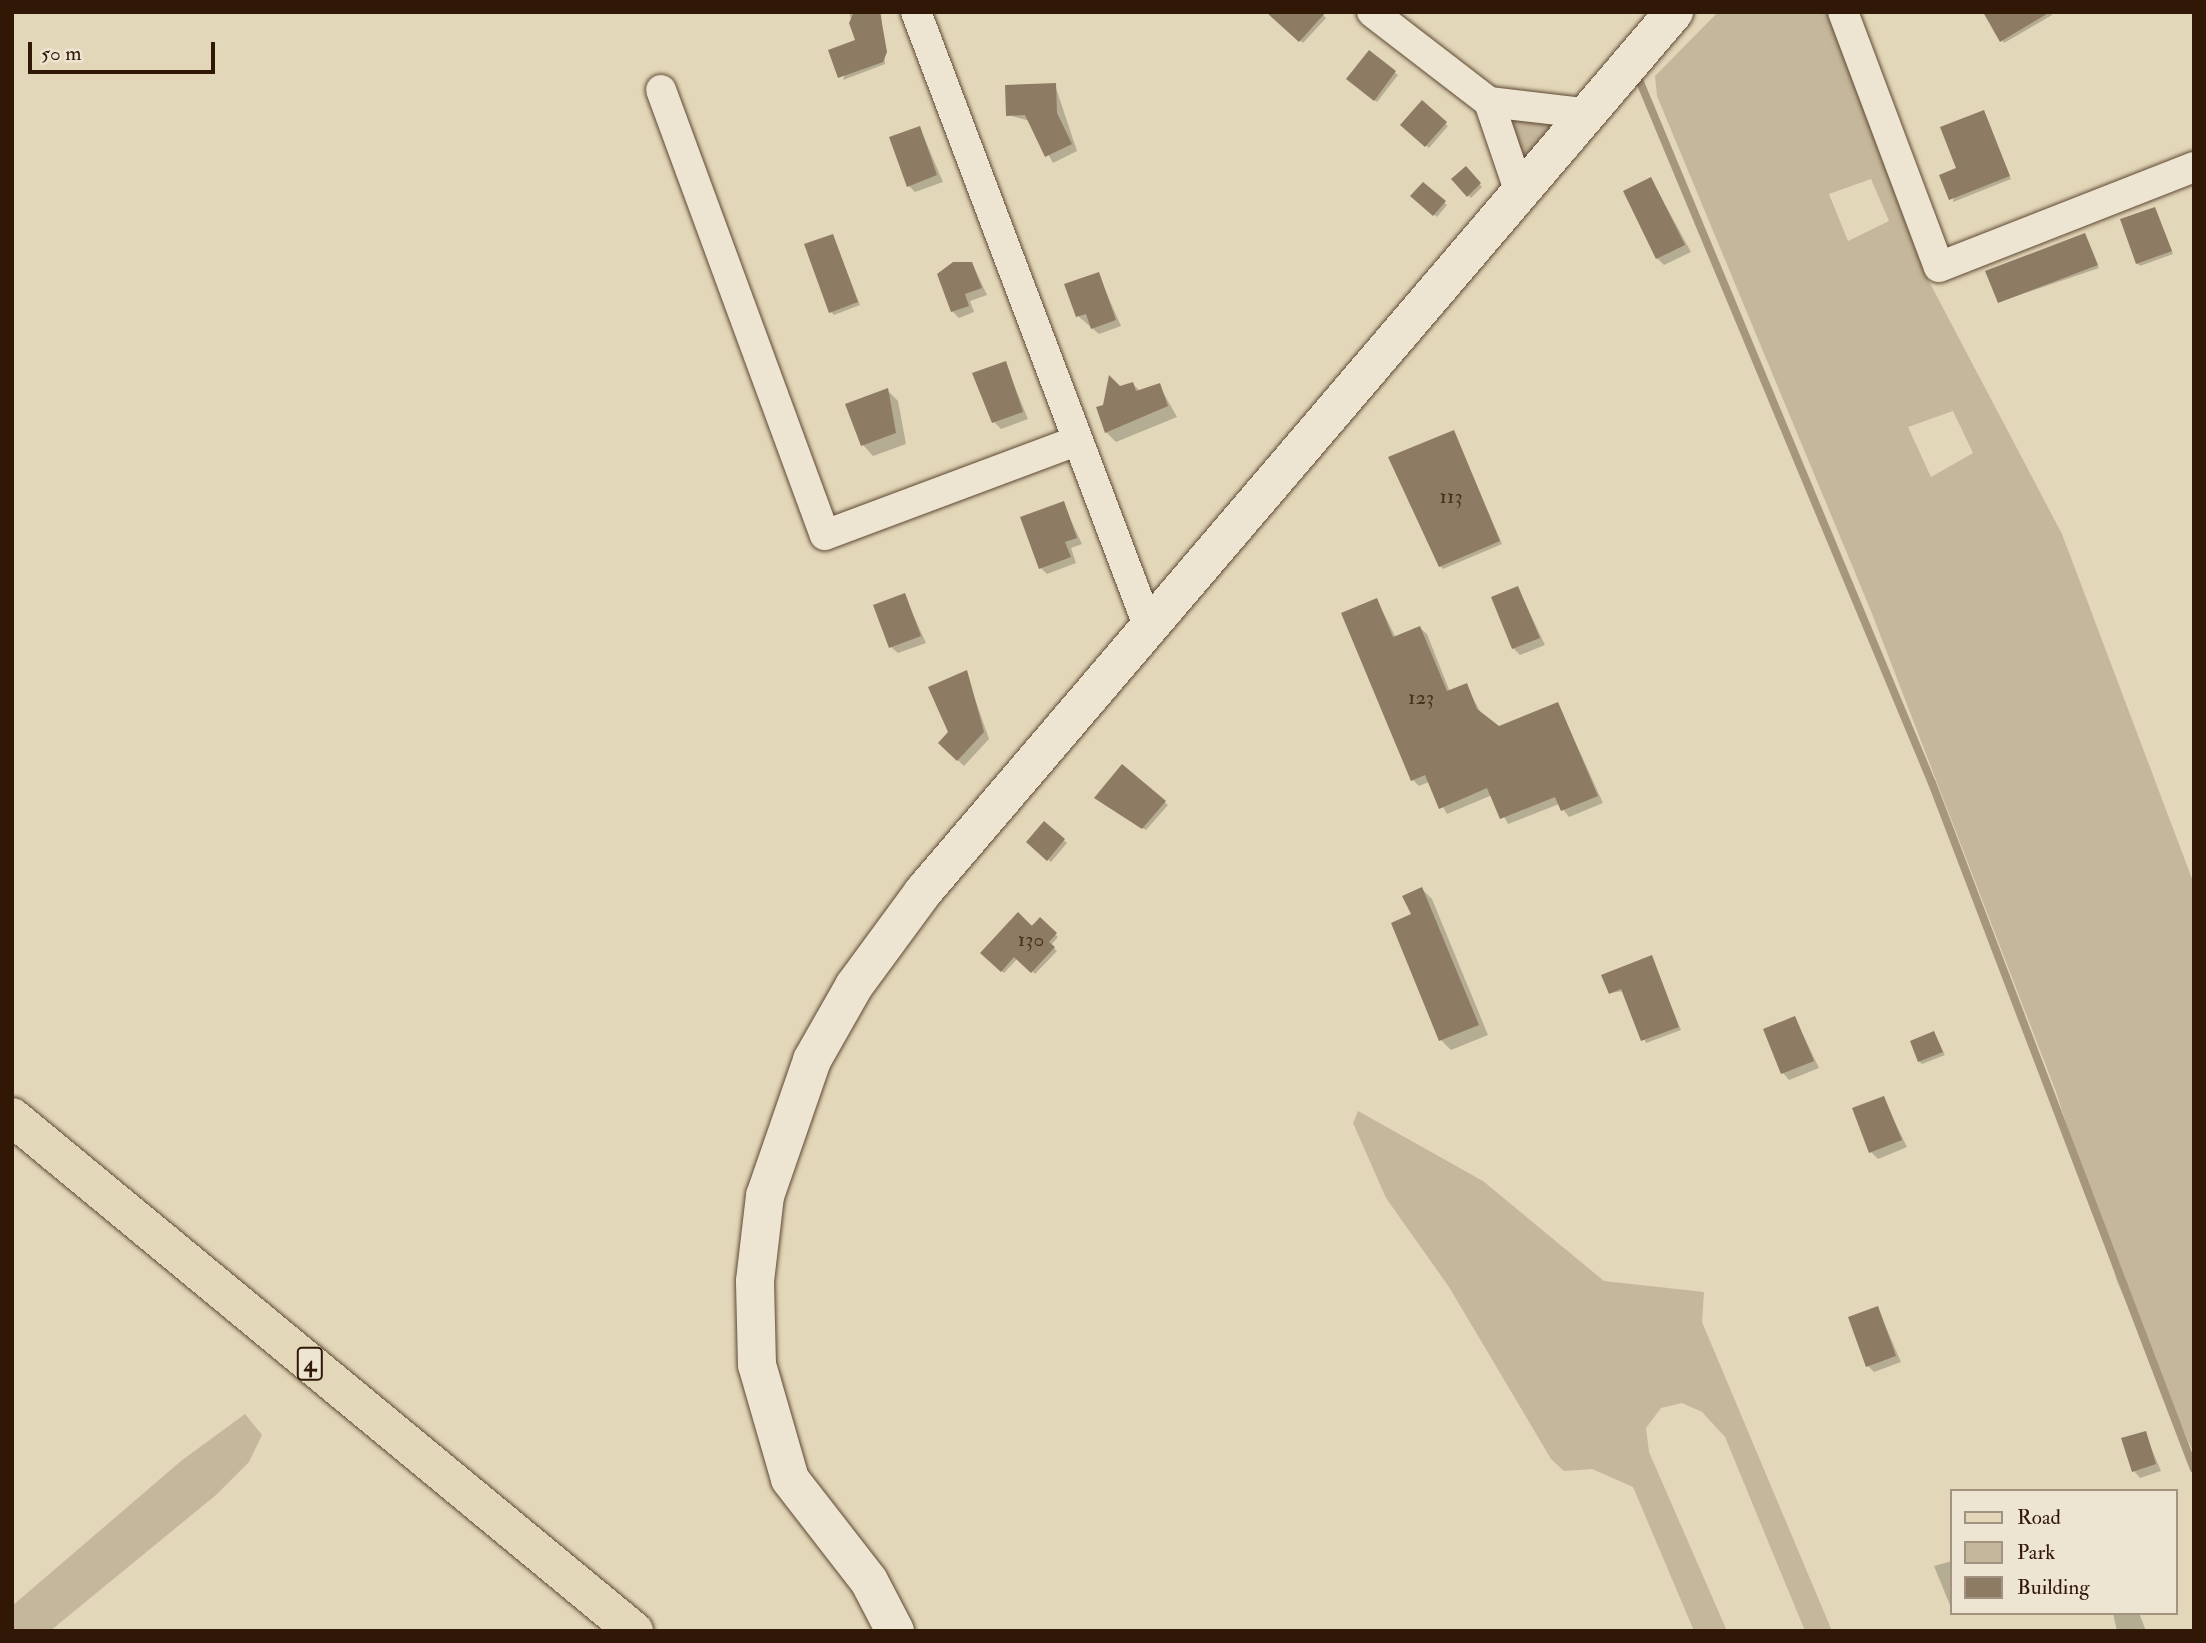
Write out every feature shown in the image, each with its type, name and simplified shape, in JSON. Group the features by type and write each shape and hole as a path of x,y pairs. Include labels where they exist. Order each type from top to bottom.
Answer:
{"main road":[{"name":"4","path":"12,1117 634,1631"}],"street":[{"path":"916,12 1149,628"},
{"path":"1372,12 1489,102 1584,113"},
{"path":"895,1631 869,1581 790,1479 772,1430 754,1322 765,1196 812,1060 854,986 964,843 1584,113 1674,12"},
{"path":"1843,12 1939,267 2194,167"},
{"path":"661,90 825,535 1077,440"},
{"path":"1489,102 1520,190"}],"green space":[{"path":"1718,12 1827,12 1923,270 2062,534 2194,884 2194,1454 2118,1284 2056,1092 1871,611 1657,96 1655,76","holes":["1871,179 1889,221 1848,241 1829,194","1953,411 1973,453 1931,477 1908,427"]},
{"path":"1518,116 1558,122 1523,164 1512,125"},
{"path":"1358,1111 1483,1181 1604,1281 1704,1292 1702,1322 1832,1631 1805,1631 1725,1437 1702,1412 1682,1403 1661,1408 1646,1428 1649,1452 1727,1631 1694,1631 1633,1487 1592,1469 1564,1471 1551,1459 1449,1287 1386,1198 1353,1123"},
{"path":"245,1414 262,1435 249,1462 216,1495 50,1631 12,1631 12,1606 181,1461"}],"building":[{"path":"854,12 880,12 887,52 883,62 838,78 828,50 855,40 849,23"},
{"path":"1266,12 1326,12 1299,42"},
{"path":"1983,12 2050,12 2000,42"},
{"path":"1369,50 1396,71 1374,101 1346,79"},
{"path":"1056,83 1057,113 1072,144 1045,157 1025,115 1006,116 1005,85"},
{"path":"1422,100 1447,122 1425,147 1400,125"},
{"path":"1984,110 2010,176 1949,200 1939,175 1956,168 1940,127"},
{"path":"920,126 937,175 907,187 889,137"},
{"path":"1466,166 1481,183 1467,197 1451,179"},
{"path":"1651,177 1685,245 1656,259 1623,191"},
{"path":"1423,182 1446,201 1433,216 1410,196"},
{"path":"2155,207 2172,251 2136,264 2120,219"},
{"path":"2085,233 2098,265 1998,303 1985,271"},
{"path":"833,234 858,302 829,313 804,244"},
{"path":"953,262 972,262 982,288 965,294 969,306 951,312 937,274"},
{"path":"1099,272 1116,320 1091,329 1086,314 1076,317 1064,284"},
{"path":"1006,361 1023,412 992,423 972,373"},
{"path":"1109,375 1120,386 1133,382 1136,391 1160,383 1168,406 1105,433 1096,407 1103,405"},
{"path":"888,388 896,433 861,446 845,404"},
{"path":"1454,430 1500,541 1439,567 1388,457"},
{"path":"1064,501 1077,538 1065,542 1071,557 1039,569 1020,517"},
{"path":"1518,586 1540,638 1512,649 1491,597"},
{"path":"905,593 921,636 889,648 873,605"},
{"path":"1377,598 1393,637 1420,626 1447,691 1467,683 1477,709 1499,726 1558,702 1598,796 1561,811 1555,797 1500,819 1487,788 1439,809 1425,775 1411,781 1341,613"},
{"path":"967,670 984,732 957,761 938,743 948,732 928,687"},
{"path":"1122,764 1166,801 1142,829 1094,798"},
{"path":"1044,821 1065,839 1047,861 1026,842"},
{"path":"1422,887 1479,1025 1439,1041 1391,923 1411,914 1402,896"},
{"path":"1018,912 1032,926 1040,917 1057,933 1049,942 1055,947 1031,973 1014,957 1001,972 980,953"},
{"path":"1652,955 1679,1027 1641,1041 1621,989 1609,994 1601,975"},
{"path":"1795,1016 1814,1061 1781,1074 1763,1029"},
{"path":"1934,1031 1943,1052 1918,1062 1910,1041"},
{"path":"1884,1096 1902,1140 1869,1153 1852,1108"},
{"path":"1878,1306 1896,1356 1866,1367 1848,1317"},
{"path":"2146,1431 2156,1464 2132,1472 2121,1438"}],"waterway":[{"path":"1640,82 1932,783 2194,1469"}]}
